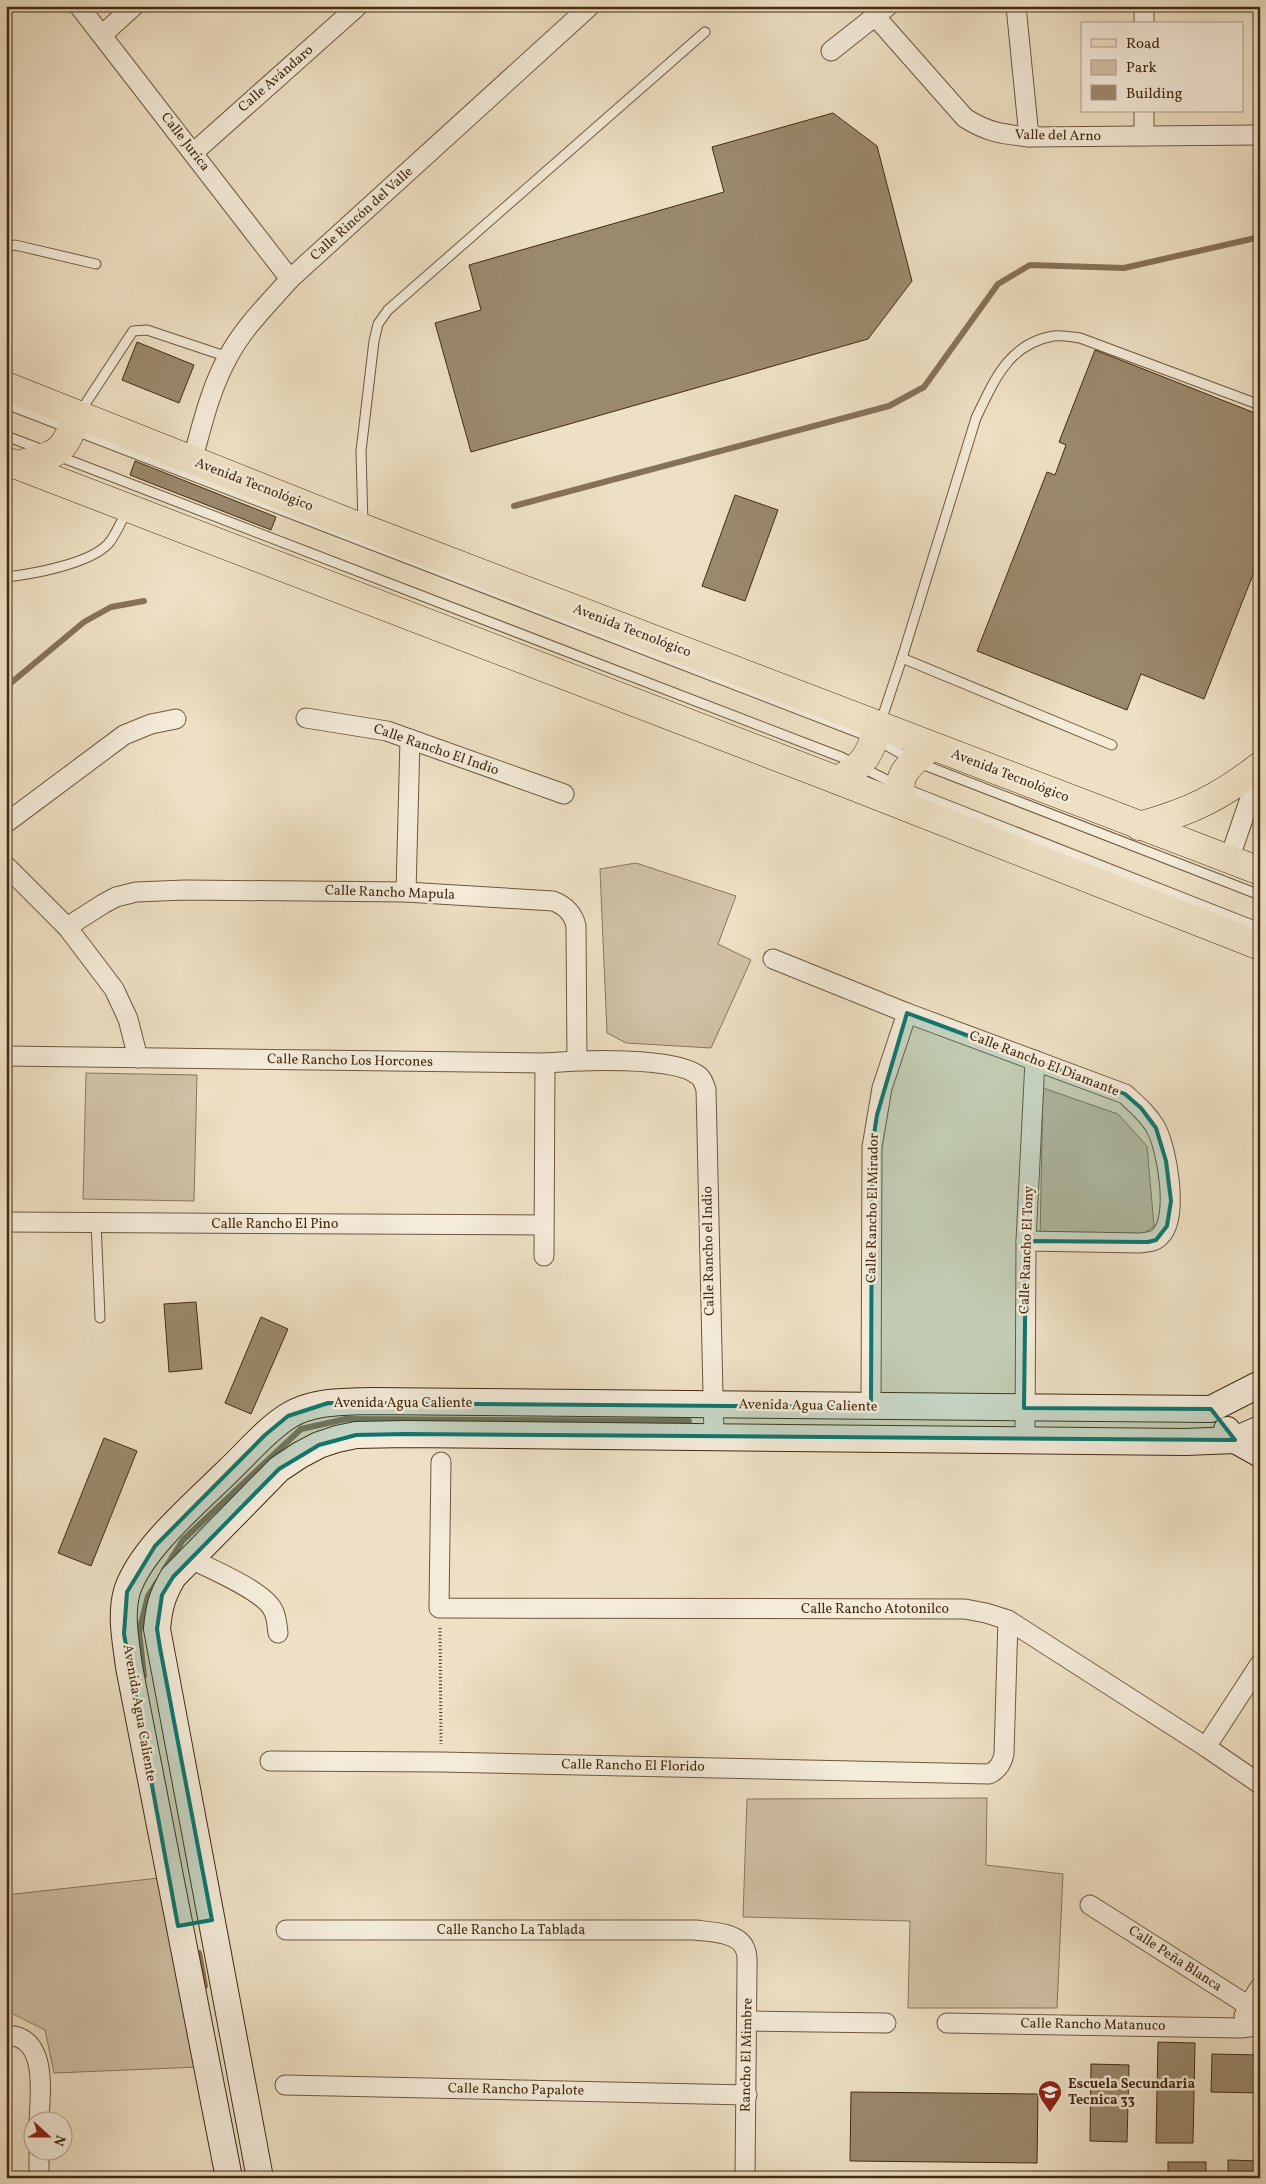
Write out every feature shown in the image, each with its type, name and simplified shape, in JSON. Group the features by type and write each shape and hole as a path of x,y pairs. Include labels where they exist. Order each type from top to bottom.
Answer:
{"main road":[{"name":"Avenida Tecnológico","path":"6,386 75,422 192,461 363,528 877,733 922,754 1139,826 1260,871"},
{"path":"12,463 55,455 66,443 75,422"},
{"path":"12,463 344,589 848,773 1260,946"},
{"path":"848,773 865,760 877,733"},
{"path":"902,796 904,772 922,754"},
{"path":"1139,826 1178,815 1206,802 1260,767"}],"street":[{"name":"Calle Jurica","path":"79,6 290,279"},
{"path":"102,35 134,6"},
{"name":"Calle Avándaro","path":"193,152 358,6"},
{"name":"Calle Rincón del Valle","path":"192,461 207,408 228,357 252,321 290,279 590,6"},
{"path":"1016,6 1029,137"},
{"path":"1144,6 1144,22"},
{"path":"831,51 882,11"},
{"name":"Valle del Arno","path":"882,11 965,118 982,128 998,134 1029,137 1260,135"},
{"path":"1144,112 1144,136"},
{"name":"Calle Rancho El Indio","path":"306,718 367,726 387,731 564,794"},
{"path":"6,822 124,735 151,724 176,719"},
{"path":"406,892 410,739"},
{"path":"1229,860 1260,767"},
{"path":"6,866 66,927 114,989 121,1002 138,1058"},
{"name":"Calle Rancho Mapula","path":"66,927 102,904 116,897 136,892 185,890 406,892 546,900 566,908 571,913 576,926 577,1060"},
{"name":"Calle Rancho El Diamante","path":"773,959 907,1013 1125,1094 1141,1108 1156,1128 1166,1161 1171,1201 1167,1226 1162,1234 1156,1240 1140,1243 1026,1241"},
{"name":"Calle Rancho El Mirador","path":"870,1407 872,1147 882,1088 907,1013"},
{"name":"Calle Rancho Los Horcones","path":"6,1056 545,1063 577,1060 666,1064 692,1072"},
{"name":"Calle Rancho El Tony","path":"1025,1440 1026,1241 1035,1060"},
{"path":"544,1256 545,1063"},
{"name":"Calle Rancho el Indio","path":"692,1072 699,1076 706,1089 714,1437"},
{"name":"Calle Rancho El Pino","path":"6,1222 543,1225"},
{"name":"Avenida Agua Caliente","path":"229,2178 178,1926 129,1667 124,1634 124,1608 127,1592 135,1573 155,1546 265,1435 288,1416 309,1407 328,1403 369,1401 1211,1409 1258,1389"},
{"path":"1211,1409 1235,1440 1260,1454"},
{"path":"260,2178 158,1629 158,1610 162,1595 173,1577 279,1469 319,1445 356,1435 1185,1442 1235,1440 1260,1429"},
{"path":"440,1608 441,1462"},
{"path":"191,1559 259,1594 269,1603 274,1611 278,1633"},
{"name":"Calle Rancho Atotonilco","path":"440,1608 964,1609 986,1613 1008,1620 1206,1747 1260,1784"},
{"name":"Calle Rancho El Florido","path":"270,1761 441,1762 980,1774 995,1771 1000,1765 1004,1754 1008,1620"},
{"path":"1206,1747 1260,1664"},
{"name":"Calle Peña Blanca","path":"1090,1904 1254,2009"},
{"path":"178,1926 212,1920"},
{"name":"Calle Rancho La Tablada","path":"286,1930 695,1930 719,1933 735,1938"},
{"name":"Rancho El Mimbre","path":"735,1938 742,1943 746,1951 748,2022 745,2178"},
{"path":"1240,2028 1254,2009 1260,1987"},
{"path":"748,2022 886,2023"},
{"name":"Calle Rancho Matanuco","path":"947,2023 1240,2028 1260,2026"},
{"path":"6,2035 22,2038 38,2058 40,2069 39,2112"},
{"name":"Calle Rancho Papalote","path":"285,2085 747,2095"},
{"path":"39,2162 39,2178"}],"lane":[{"path":"363,528 360,451 374,341 378,324 388,310 705,32"},
{"path":"6,248 15,245 96,264"},
{"path":"75,422 133,331 148,330 228,357"},
{"path":"6,404 75,422 877,733 976,418 994,381 1011,356 1033,342 1055,336 1080,338 1260,405"},
{"path":"6,436 841,757 848,773"},
{"path":"6,577 63,566 91,555 108,544 128,508"},
{"path":"902,658 1112,745"},
{"path":"922,754 1260,895"},
{"path":"902,796 1260,928"},
{"path":"96,1222 100,1318"}],"path":[{"path":"440,1608 441,1762"}],"highlighted area":[{"path":"907,1013 1125,1094 1141,1108 1156,1128 1166,1161 1171,1201 1167,1226 1156,1240 1148,1242 1026,1241 1024,1408 1211,1409 1235,1440 406,1434 356,1435 319,1445 279,1469 173,1577 162,1595 157,1629 212,1920 178,1926 124,1634 127,1592 155,1546 265,1435 288,1416 328,1403 871,1407 872,1147 877,1115"}],"green space":[{"path":"636,863 736,896 718,944 751,960 711,1048 626,1043 607,1033 600,869"},
{"path":"86,1073 197,1075 194,1201 83,1199"},
{"path":"1043,1088 1118,1114 1147,1146 1154,1226 1138,1238 1040,1240"},
{"path":"987,1798 986,1865 1063,1874 1057,2008 908,2008 910,1921 743,1917 747,1799"},
{"path":"159,1878 199,2067 54,2073 45,2030 13,2014 6,2013 6,1895"}],"building":[{"path":"833,113 877,146 912,281 868,339 471,452 435,323 481,310 469,265 724,192 712,147"},
{"path":"137,342 194,365 179,403 122,380"},
{"path":"1095,350 1260,415 1260,557 1204,699 1141,674 1127,710 977,651 1047,472 1055,475 1066,445 1059,442"},
{"path":"135,461 276,517 271,530 130,475"},
{"path":"735,495 778,510 745,601 702,586"},
{"path":"196,1302 202,1369 169,1372 164,1304"},
{"path":"261,1317 288,1329 251,1414 225,1403"},
{"path":"104,1438 137,1451 91,1566 58,1553"},
{"path":"1158,2042 1195,2043 1193,2143 1156,2143"},
{"path":"1212,2054 1260,2055 1260,2093 1211,2092"},
{"path":"1091,2064 1129,2065 1127,2142 1090,2141"},
{"path":"851,2092 1038,2094 1037,2163 850,2161"},
{"path":"1228,2160 1260,2161 1260,2178 1228,2178"},
{"path":"1168,2162 1206,2162 1206,2178 1168,2178"},
{"path":"1032,2172 1073,2173 1073,2178 1032,2178"}],"waterway":[{"path":"514,506 889,406 924,387 998,284 1030,265 1124,268 1260,237"},
{"path":"6,687 84,622 111,607 144,601"},
{"path":"164,1570 183,1540 301,1429 346,1419 689,1421"},
{"path":"144,1676 139,1632 148,1596 157,1582"},
{"path":"199,1953 205,1986"}],"place":[{"name":"Escuela Secundaria Tecnica 33","path":"1050,2113"}]}
